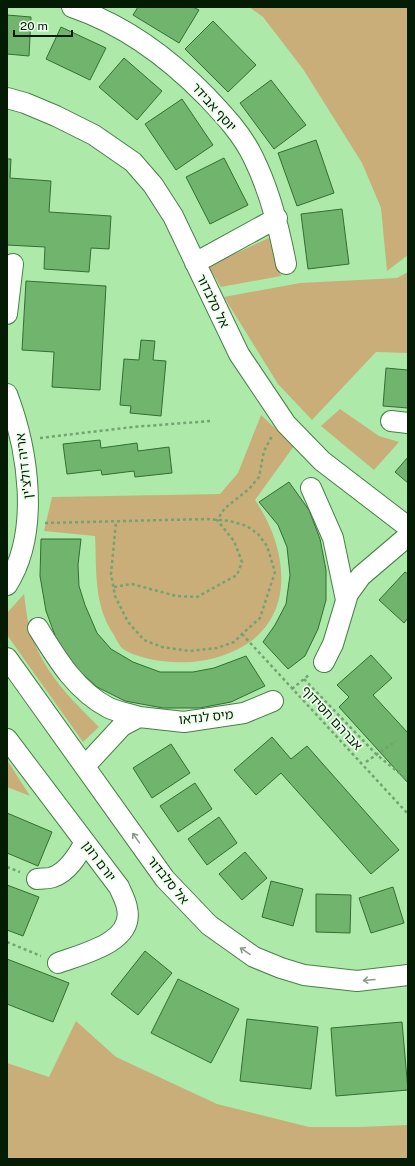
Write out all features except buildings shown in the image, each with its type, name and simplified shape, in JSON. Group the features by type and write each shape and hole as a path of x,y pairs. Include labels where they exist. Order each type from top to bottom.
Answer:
{"street":[{"name":"יוסף אבידר","path":"72,7 90,13 120,28 159,53 186,76 216,106 238,132 253,157 277,218 286,264"},
{"name":"אל סלבדור","path":"7,98 25,103 56,116 94,135 133,162 153,185 173,216 239,354 286,424 322,461 408,527"},
{"path":"195,263 277,218"},
{"path":"7,314 13,264"},
{"name":"אריה דולצ'ין","path":"7,394 19,424 26,469 28,513 20,556 7,585"},
{"path":"311,488 333,538 346,600"},
{"path":"324,662 333,644 348,594 361,576 408,536"},
{"name":"מיס לנדאו","path":"38,628 61,666 80,686 110,708 139,717 184,722 244,713 273,701"},
{"name":"אל סלבדור","path":"7,658 165,879 209,925 254,957 281,968 304,975 357,981 408,975"},
{"path":"85,766 122,726 139,717"},
{"name":"יורם רונן","path":"7,739 120,887 128,909 127,922 118,937 98,949 58,963"},
{"path":"37,879 54,877 65,869 76,859 85,842"}],"path":[{"path":"21,440 133,427 210,421"},
{"path":"216,520 225,508 249,489 259,477 262,458 271,436 286,424"},
{"path":"114,587 132,584 176,596 196,597 237,575 242,562 234,540 216,520"},
{"path":"26,524 116,522 216,520 247,526 258,534 267,546 275,572 260,618 234,642 217,648 190,651 162,647 144,640 128,622 115,596 111,574 116,522"},
{"name":"אברהם חסידוף","path":"242,634 408,814"},
{"path":"273,701 292,689 324,662"},
{"path":"304,679 377,755 408,780"},
{"path":"366,762 396,741"},
{"path":"7,942 58,963"}],"shaded area":[{"path":"249,7 408,7 408,255 387,271 381,208 362,163 303,69 263,17"},
{"path":"271,237 281,276 221,287 208,266"},
{"path":"408,272 408,353 376,352 312,420 278,384 224,297 300,283 397,278"},
{"path":"340,409 379,436 399,442 374,470 321,426"},
{"path":"261,415 294,446 255,500 267,521 276,543 281,566 281,588 276,609 265,628 248,643 217,657 194,662 170,662 135,655 126,651 118,642 102,611 97,587 95,536 44,531 52,497 220,494 238,473"},
{"path":"24,594 31,634 43,661 59,685 99,727 83,742 7,635 7,613"},
{"path":"7,760 30,796 7,787"},
{"path":"76,1021 116,1057 217,1104 309,1127 408,1125 408,1159 7,1159 7,1063 49,1077"}]}
